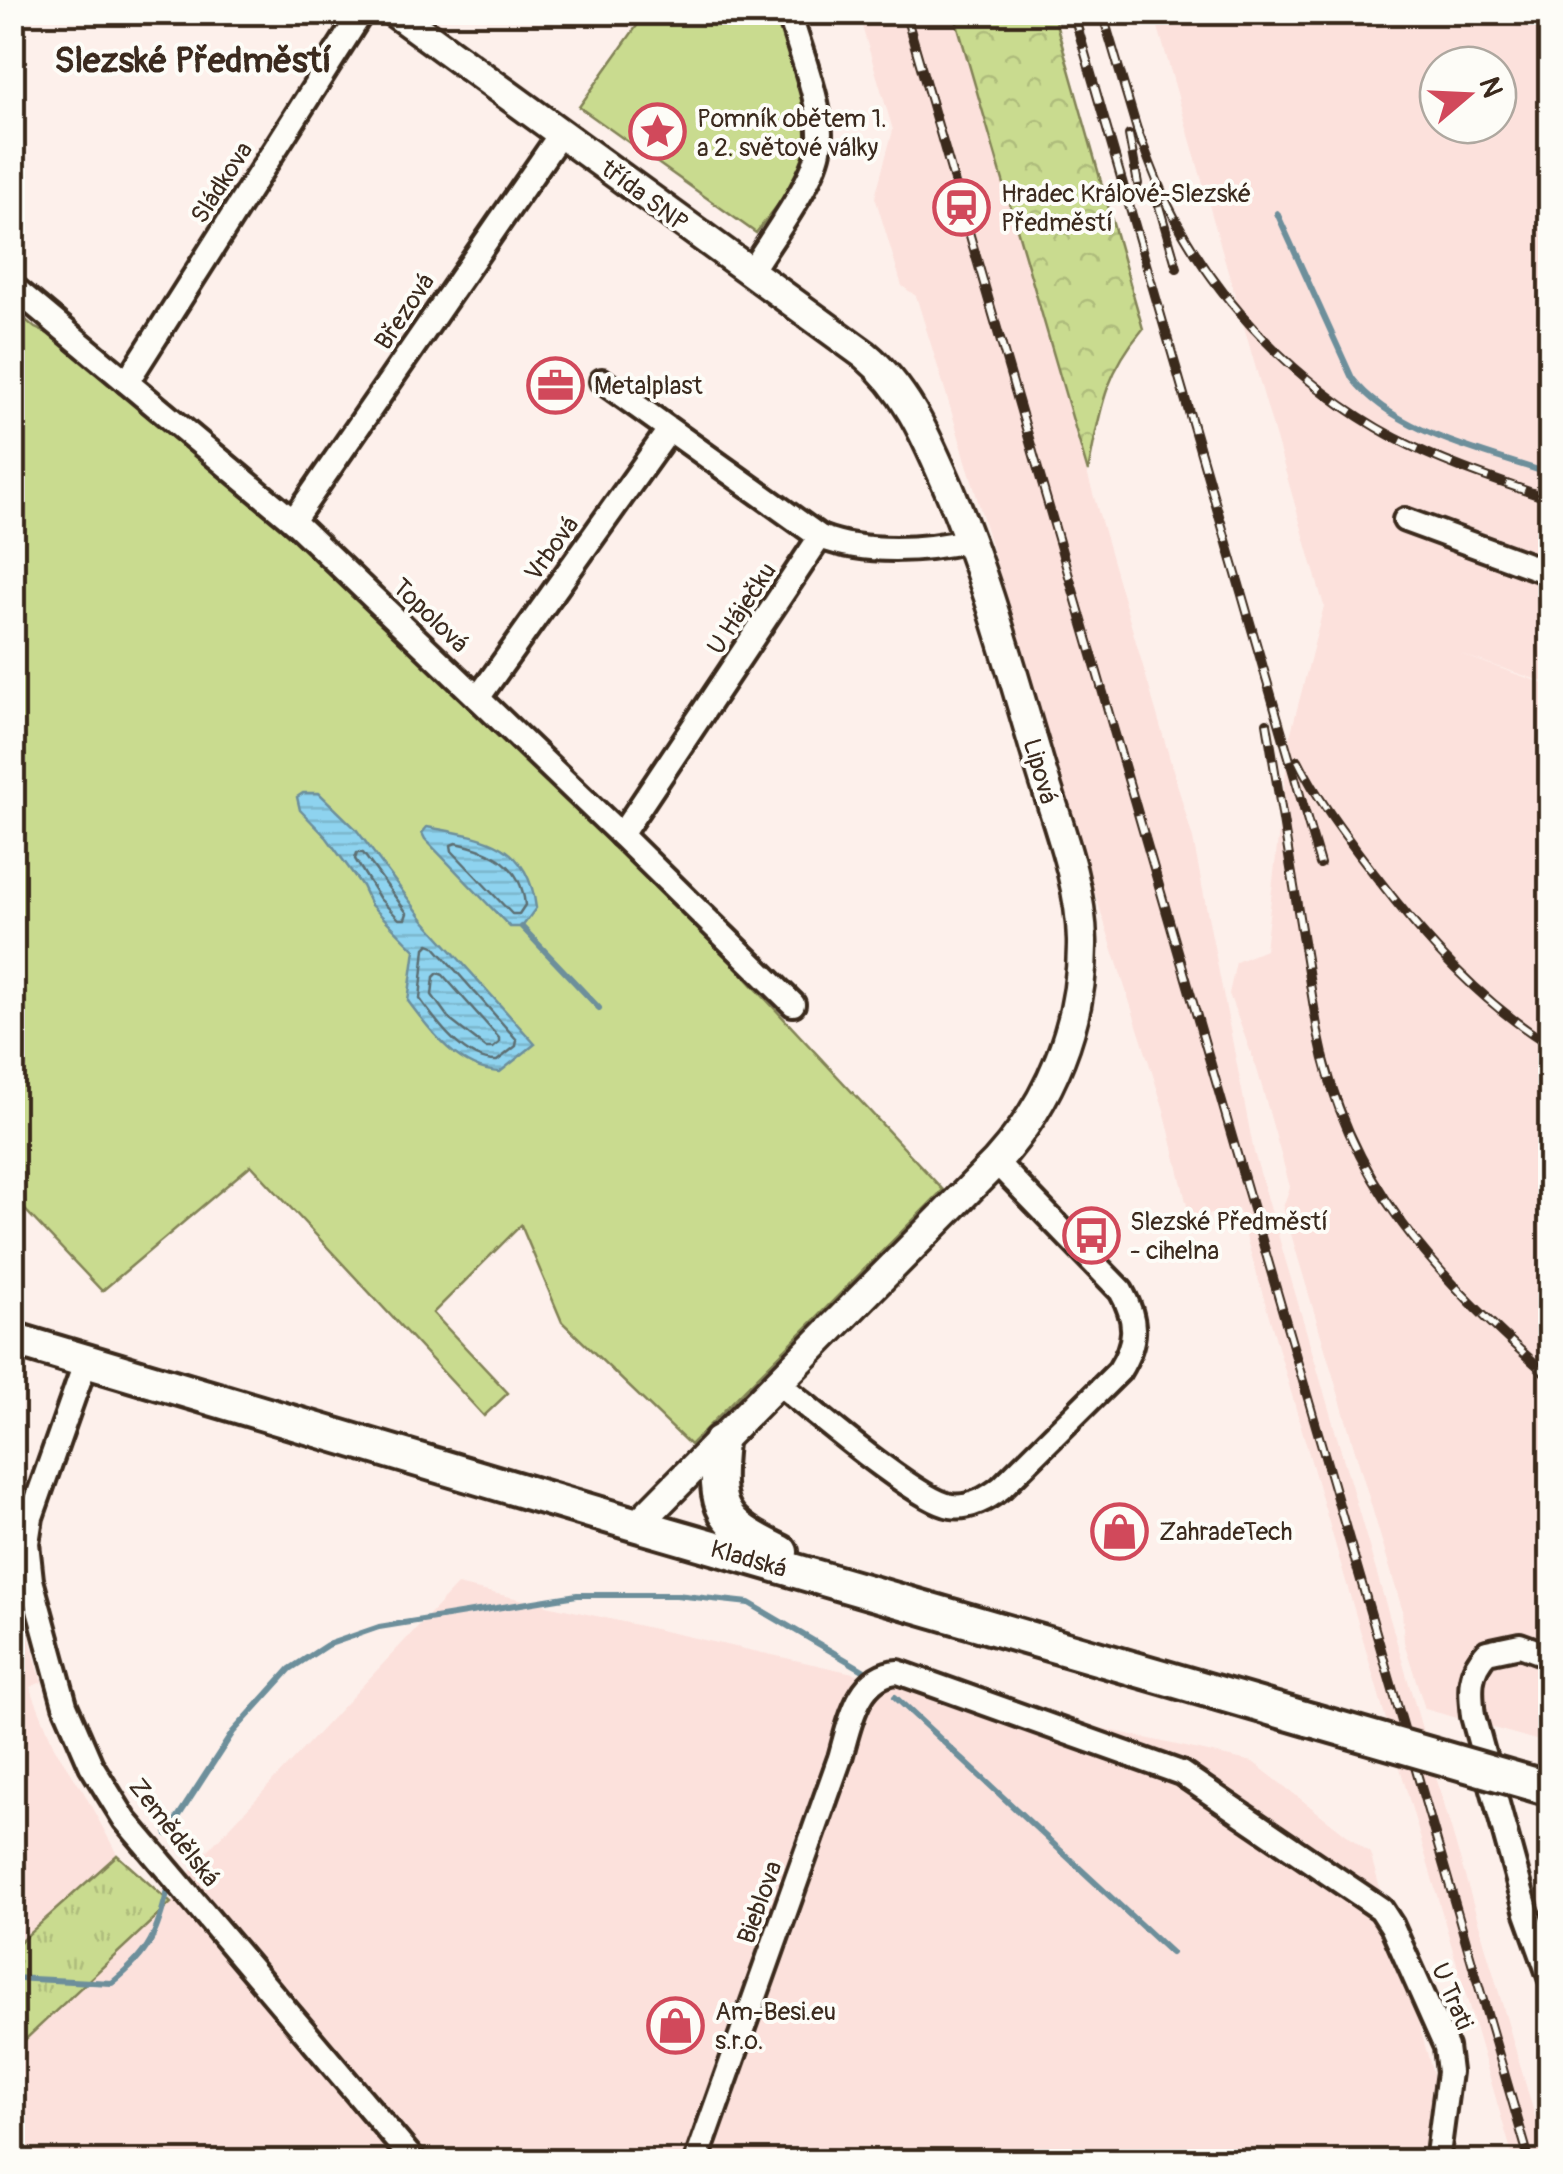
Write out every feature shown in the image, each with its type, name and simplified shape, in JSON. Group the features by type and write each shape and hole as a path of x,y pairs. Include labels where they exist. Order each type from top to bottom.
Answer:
{"main road":[{"name":"Kladská","path":"12,1339 1549,1789"},
{"path":"720,1442 717,1492 736,1528 853,1588"}],"street":[{"name":"Sládkova","path":"127,382 362,12"},
{"name":"třída SNP","path":"394,12 865,356 893,381"},
{"path":"750,272 809,177 820,147 815,106 789,12"},
{"name":"Březová","path":"293,521 561,133"},
{"name":"Topolová","path":"12,286 293,521 793,1004"},
{"path":"602,380 820,537 848,548 944,546 970,540"},
{"name":"Lipová","path":"637,1525 996,1162 1036,1109 1065,1048 1077,1002 1082,942 1078,904 991,600 920,424 893,381"},
{"name":"Vrbová","path":"478,698 669,430"},
{"path":"1405,520 1550,573"},
{"name":"U Háječku","path":"621,835 820,537"},
{"path":"778,1383 922,1494 964,1507 1001,1488 1119,1371 1130,1354 1135,1332 1130,1306 1121,1291 996,1162"},
{"name":"Zemědělská","path":"86,1361 20,1545 65,1705 91,1765 125,1820 415,2162"},
{"path":"1550,1656 1520,1645 1487,1652 1472,1672 1472,1716 1526,1913 1550,1977"},
{"name":"Bieblova","path":"696,2162 840,1758 852,1712 871,1685 890,1672 907,1674 1181,1773 1352,1887 1386,1917"},
{"name":"U Trati","path":"1386,1917 1446,2047 1449,2072 1437,2162"}],"shaded area":[{"path":"858,13 954,13 1193,839 1254,1152 1548,2161 1514,2161 1238,1209 1190,1218 1164,1110 1085,862 916,296 902,286 875,197 893,130"},
{"path":"1154,13 1550,13 1550,684 1460,654 1550,686 1550,1744 1425,1709 1404,1642 1402,1609 1283,1207 1290,1187 1257,1069 1229,994 1236,962 1265,950 1290,736 1324,606"},
{"path":"12,1575 42,1682 30,1687 55,1749 118,1856 12,1949"},
{"path":"457,1585 1253,1762 1370,1853 1458,2161 13,2162 13,2051 171,1903 196,1863"}],"green space":[{"path":"646,13 779,13 801,83 810,138 799,174 756,233 579,107"},
{"path":"954,13 1053,13 1143,329 1111,379 1088,472"},
{"path":"13,309 35,328 60,339 299,541 696,924 943,1190 690,1445 562,1322 521,1225 433,1313 508,1393 484,1416 251,1165 102,1291 13,1197"},
{"path":"117,1855 171,1903 13,2051 13,1948"}],"water":[{"path":"319,793 356,829 424,920 535,1044 500,1072 485,1070 459,1057 436,1037 408,1001 415,950 371,905 327,838 300,810 297,797"},
{"path":"427,827 484,840 513,856 524,869 536,908 522,927 510,927 425,839 422,833"}],"waterway":[{"path":"1277,213 1352,378 1370,397 1416,427 1550,474"},
{"path":"522,927 599,1008"},
{"path":"167,1834 233,1732 290,1669 327,1645 379,1627 577,1595 676,1595 749,1603 870,1674"},
{"path":"895,1697 1171,1953"},
{"path":"12,1978 112,1983 151,1940 169,1886"}],"railway":[{"path":"905,12 1530,2162"},
{"path":"1073,12 1320,864"},
{"path":"1102,12 1141,143"},
{"path":"1137,130 1166,201 1208,272 1262,337 1293,366 1325,393 1395,438 1452,464 1550,499"},
{"path":"1129,135 1138,184"},
{"path":"1159,206 1177,268"},
{"path":"1267,723 1318,1032 1332,1087 1351,1136 1375,1182 1435,1264 1550,1377"},
{"path":"1298,760 1344,833 1434,946 1500,1009 1550,1045"}],"place":[{"name":"Pomník obětem 1. a 2. světové války","path":"658,132"},
{"name":"Hradec Králové-Slezské Předměstí","path":"962,207"},
{"name":"Metalplast","path":"555,385"},
{"name":"Slezské Předměstí - cihelna","path":"1091,1235"},
{"name":"ZahradeTech","path":"1120,1531"},
{"name":"Am-Besi.eu s.r.o.","path":"676,2025"}],"district":[{"name":"Slezské Předměstí","path":"193,60"}]}
